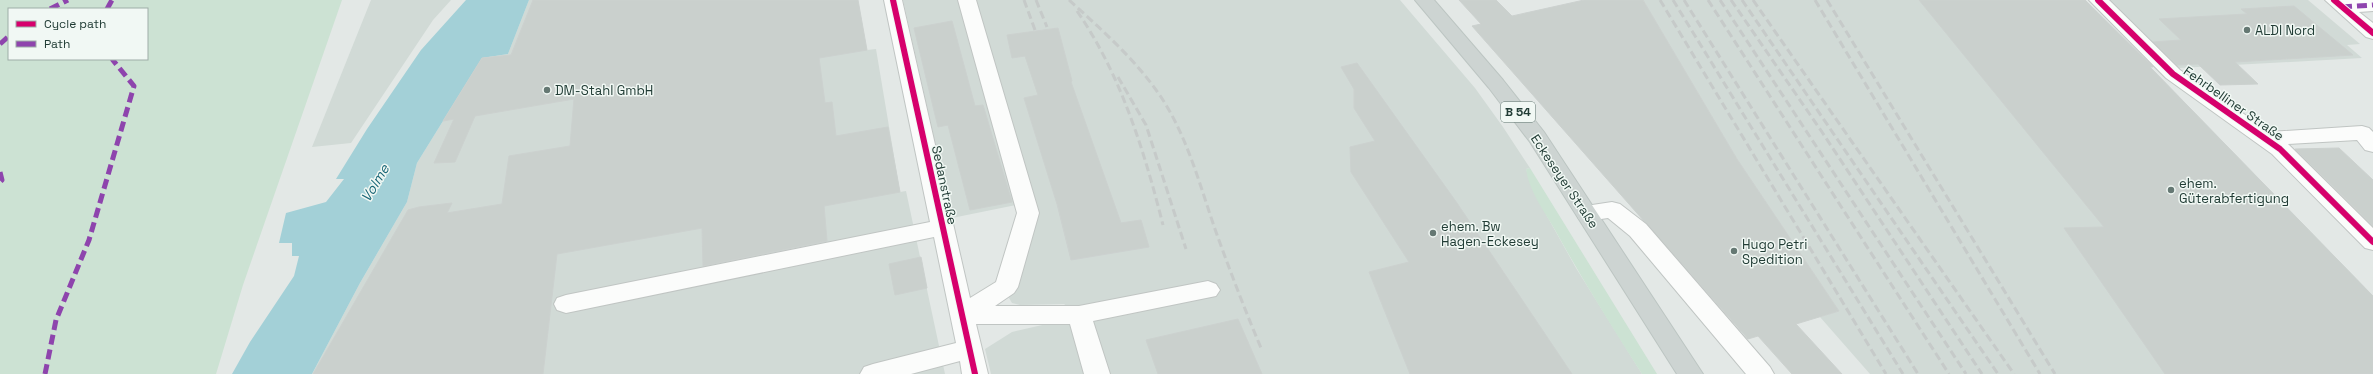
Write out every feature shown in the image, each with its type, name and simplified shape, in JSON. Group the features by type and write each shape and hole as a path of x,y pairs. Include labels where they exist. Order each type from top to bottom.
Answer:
{"main road":[{"name":"Eckeseyer Straße","path":"1424,0 1496,84 1532,131 1587,213 1690,374"}],"street":[{"name":"Sedanstraße","path":"894,0 975,374"},
{"path":"962,315 1006,287 1028,214 967,0"},
{"name":"Fehrbelliner Straße","path":"2098,0 2173,74 2280,149 2373,242"},
{"path":"2338,3 2373,5"},
{"path":"2338,3 2372,32"},
{"path":"2265,139 2362,133 2373,145"},
{"path":"1587,213 1612,210 1638,230 1761,374"},
{"path":"566,304 943,227"},
{"path":"962,315 1079,315 1208,290"},
{"path":"1079,315 1096,374"},
{"path":"874,374 970,349"}],"shaded area":[{"path":"371,0 451,0 433,20 351,143 312,147"},
{"path":"529,0 858,0 867,50 876,49 900,192 906,191 945,374 312,374 360,283 407,202 417,163 482,58 508,54"},
{"path":"903,0 1400,0 1475,88 1530,168 1526,169 1538,200 1576,268 1642,374 991,374 985,349 1012,332 1051,323 1065,304 1020,305 1012,303 1009,298 1033,235 1016,205 952,218"},
{"path":"1643,0 2085,0 2373,296 2373,374 1870,374 1820,317 1839,311 1737,159"},
{"path":"2103,0 2308,0 2360,44 2347,45 2362,58 2179,68"}],"green space":[{"path":"0,0 342,0 243,285 216,374 0,374"},
{"path":"1530,168 1657,374 1642,374 1608,321 1538,201 1530,185 1526,169"}],"water":[{"name":"Volme","path":"466,0 529,0 508,54 482,58 417,163 407,202 360,283 312,374 232,374 250,342 294,276 299,256 292,256 292,243 279,243 286,213 326,202 344,179 336,179 367,129 421,50"}],"building":[{"path":"533,0 858,0 867,50 819,58 825,103 832,102 836,136 888,127 900,192 824,206 827,241 703,266 702,228 557,254 543,374 313,374 408,210 419,207 452,203 447,213 502,204 509,156 570,146 574,99 475,116 455,162 434,163 454,119 443,121 482,58 511,55"},
{"path":"1459,0 1496,0 1512,16 1584,0 1643,0 1737,159 1839,311 1796,324 1842,374 1792,374 1758,336 1748,339 1472,26 1481,24"},
{"name":"ehem. Güterabfertigung","path":"1919,0 2085,0 2153,67 2150,67 2373,296 2373,374 2165,374 2064,228 2104,227"},
{"name":"ALDI Nord","path":"2294,6 2353,55 2235,62 2258,84 2220,85 2198,64 2177,65 2153,42 2181,40 2159,19 2247,14 2241,9"},
{"path":"952,21 975,106 983,105 1012,202 970,210 948,125 938,127 914,28"},
{"path":"1058,28 1072,81 1071,82 1121,223 1141,220 1149,247 1071,260 1057,204 1024,98 1038,95 1025,56 1012,58 1007,35"},
{"name":"ehem. Bw Hagen-Eckesey","path":"1357,63 1457,203 1572,374 1410,374 1369,272 1409,262 1351,172 1350,147 1375,141 1354,108 1354,89 1341,67"},
{"path":"2339,148 2373,180 2373,226 2295,149"},
{"path":"921,257 927,288 895,295 889,264"},
{"path":"1238,319 1262,374 1158,374 1146,340"}],"railway":[{"path":"1024,0 1035,30"},
{"path":"1036,0 1047,27"},
{"path":"1069,0 1106,34 1141,70 1161,97 1179,129 1193,163 1221,247 1261,348"},
{"path":"1660,0 1886,374"},
{"path":"1673,0 1903,374"},
{"path":"1684,0 1918,374"},
{"path":"1708,0 1949,374"},
{"path":"1720,0 1966,374"},
{"path":"1731,0 1822,132 1982,374"},
{"path":"1742,0 1998,374"},
{"path":"1753,0 2014,374"},
{"path":"1815,0 2040,374"},
{"path":"1827,0 2055,374"},
{"path":"1077,11 1093,35 1119,87 1148,169 1163,225"},
{"path":"1118,77 1146,125 1186,249"}],"marked path":[{"path":"52,8 68,0"},
{"path":"108,8 112,0"},
{"path":"2342,7 2373,5"},
{"path":"0,44 8,37"},
{"path":"45,374 56,320 89,240 134,86 113,60"},
{"path":"0,172 2,180 0,182"}],"cycle path":[{"path":"893,0 975,374"},
{"path":"2098,0 2173,74 2280,149 2373,242"},
{"path":"2334,0 2373,33"}],"place":[{"name":"ALDI Nord","path":"2247,30"},
{"name":"DM-Stahl GmbH","path":"547,90"},
{"name":"ehem. Güterabfertigung","path":"2171,190"},
{"name":"ehem. Bw Hagen-Eckesey","path":"1433,233"},
{"name":"Hugo Petri Spedition","path":"1734,251"}]}
